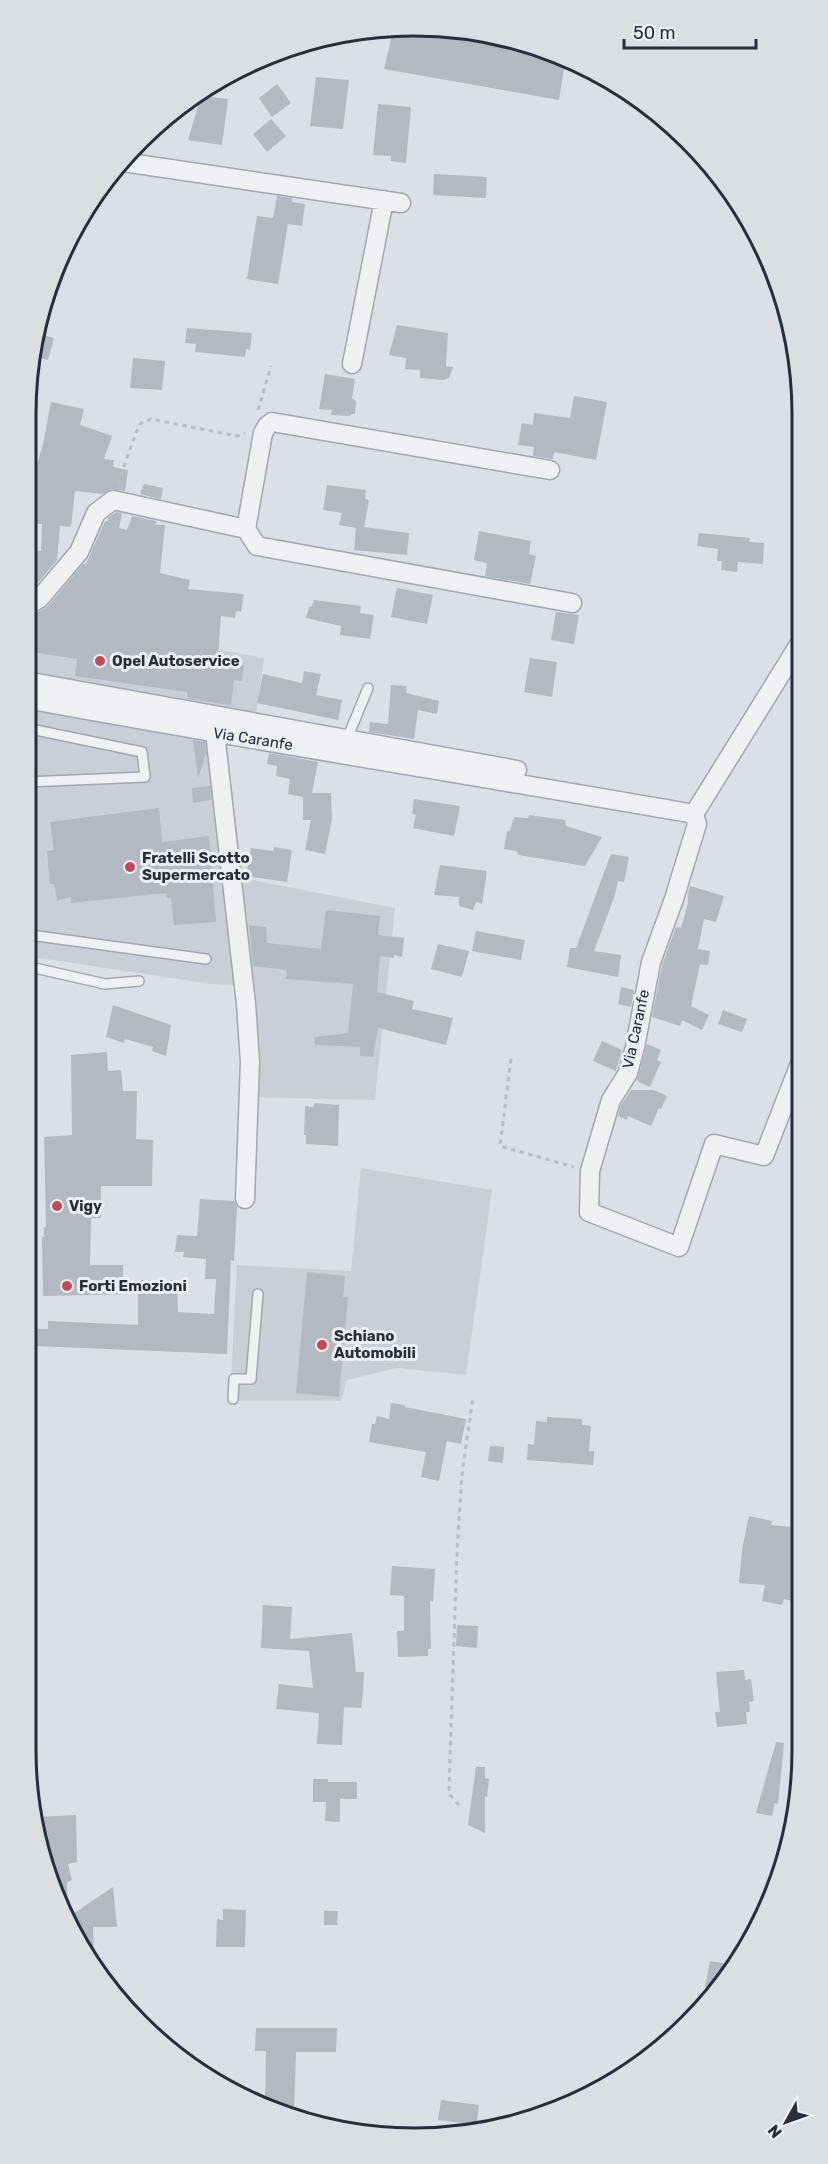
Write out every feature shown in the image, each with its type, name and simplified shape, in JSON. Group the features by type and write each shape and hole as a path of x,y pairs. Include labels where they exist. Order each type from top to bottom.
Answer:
{"street":[{"path":"132,163 393,201 352,364"},
{"path":"550,470 272,422 262,433 246,529 257,546 572,603"},
{"path":"36,601 79,552 96,513 112,500 246,529"},
{"name":"Via Caranfe","path":"792,656 694,814 697,824 674,899 651,962 628,1073 611,1100 590,1171 589,1212 679,1247 714,1144 764,1156 792,1084"},
{"path":"36,683 681,800"},
{"name":"Via Caranfe","path":"36,701 215,734 425,767 694,814"},
{"path":"215,734 246,1004 250,1062 245,1199"}],"lane":[{"path":"347,739 368,688"},
{"path":"36,730 142,752 145,777 36,782"},
{"path":"36,938 206,959"},
{"path":"36,968 105,984 139,981"},
{"path":"233,1399 234,1379 251,1379 258,1294"}],"path":[{"path":"257,416 271,366"},
{"path":"112,500 141,423 151,418 237,436 246,433"},
{"path":"511,1059 500,1146 590,1171"},
{"path":"459,1805 450,1795 449,1789 459,1518 462,1474 473,1397"}],"shaded area":[{"path":"36,617 264,658 253,734 226,747 243,878 395,908 375,1100 248,1097 243,986 211,984 36,958"},
{"path":"361,1168 492,1190 466,1375 397,1368 347,1380 341,1401 230,1401 237,1265 351,1271"}],"building":[{"path":"414,36 488,43 536,56 564,67 559,100 384,69 392,37"},
{"path":"316,77 349,80 343,129 310,126"},
{"path":"277,84 291,103 272,117 259,98"},
{"path":"209,97 228,99 222,145 188,140 199,104"},
{"path":"378,104 411,107 406,163 391,161 391,156 373,155"},
{"path":"271,119 286,136 267,152 253,134"},
{"path":"434,174 487,177 486,198 433,195"},
{"path":"277,196 292,198 292,202 305,204 302,226 288,224 278,284 247,279 257,216 273,218"},
{"path":"397,325 448,333 446,366 453,367 449,378 443,380 420,378 420,370 405,369 406,358 389,355"},
{"path":"187,328 252,333 250,350 246,349 245,357 195,352 196,344 185,343"},
{"path":"44,335 54,338 48,360 40,358"},
{"path":"133,358 165,361 162,390 130,388"},
{"path":"325,374 355,379 352,398 356,401 355,414 331,415 332,410 319,409"},
{"path":"574,396 607,402 596,460 554,452 553,459 533,456 534,447 518,445 522,423 533,425 534,413 570,418"},
{"path":"51,402 84,409 80,425 112,436 104,459 114,460 113,467 128,470 125,491 111,489 103,494 75,491 71,527 60,526 57,560 36,585 36,550 41,551 42,524 36,524 36,468"},
{"path":"144,484 163,488 161,499 140,494"},
{"path":"327,485 366,490 365,498 369,501 364,527 409,533 407,555 354,550 356,528 339,525 342,513 323,510"},
{"path":"116,512 122,513 119,528 127,530 132,516 156,521 156,525 165,525 160,573 190,580 188,589 244,594 241,612 236,611 235,618 221,616 218,655 236,657 235,664 244,665 242,681 234,680 231,705 188,699 187,692 75,676 77,659 36,653 36,614 48,606 83,564 86,564 108,518"},
{"path":"479,531 531,541 529,554 536,556 530,584 485,576 487,563 474,560"},
{"path":"699,533 750,538 749,542 764,543 763,564 738,562 737,572 721,570 722,561 717,561 718,549 697,546"},
{"path":"397,588 433,595 427,624 391,617"},
{"path":"314,600 361,606 360,613 374,615 370,639 340,635 341,626 306,618"},
{"path":"556,612 579,615 574,644 551,640"},
{"path":"530,658 557,662 552,697 524,692"},
{"path":"304,671 321,674 316,695 342,700 338,720 257,703 263,674 302,683"},
{"path":"391,685 407,686 406,693 439,701 437,714 418,710 414,739 369,732 370,722 388,724"},
{"path":"193,740 205,742 206,754 198,778"},
{"path":"269,753 318,762 312,793 331,793 332,819 325,854 305,850 311,820 303,820 303,797 288,794 290,779 276,776 277,766 267,764"},
{"path":"210,786 211,800 193,803 192,788"},
{"path":"414,799 460,806 454,836 413,828 416,815 412,814"},
{"name":"Fratelli Scotto Supermercato","path":"159,808 162,842 209,836 216,922 174,925 171,898 166,898 166,893 71,903 71,897 57,900 54,884 50,884 47,851 54,850 50,822"},
{"path":"529,815 565,820 566,826 602,837 585,866 519,855 516,851 504,849 507,831 510,831 514,817 528,818"},
{"path":"274,847 292,850 287,882 246,876 251,848 273,851"},
{"path":"611,854 629,857 624,882 618,881 594,951 621,955 618,977 567,967 570,948 576,948"},
{"path":"440,865 487,871 482,904 476,902 473,910 459,906 459,897 434,895"},
{"path":"690,886 724,896 716,922 704,919 698,949 710,951 708,965 700,964 691,1006 709,1015 702,1030 682,1020 680,1026 652,1017 662,965 676,927 681,928"},
{"path":"326,910 380,916 378,935 404,938 402,957 380,956 377,992 414,1001 412,1009 453,1018 446,1045 378,1028 373,1057 360,1056 360,1047 315,1045 314,1037 348,1033 353,984 286,979 287,970 253,966 249,925 266,927 267,943 321,949"},
{"path":"476,931 525,940 521,960 472,951"},
{"path":"438,944 469,951 462,977 431,969"},
{"path":"621,987 634,990 631,1007 618,1004"},
{"path":"113,1005 171,1025 166,1056 152,1051 153,1047 125,1039 124,1043 106,1037"},
{"path":"723,1010 747,1019 742,1032 718,1024"},
{"path":"602,1041 622,1050 616,1071 593,1061"},
{"path":"647,1044 661,1050 657,1060 661,1062 650,1087 637,1081"},
{"path":"107,1052 108,1071 121,1070 123,1091 137,1091 136,1139 153,1140 152,1186 101,1186 101,1218 91,1218 90,1265 123,1265 123,1280 177,1280 178,1312 214,1314 216,1279 205,1279 206,1259 183,1257 184,1252 175,1252 177,1235 197,1236 200,1199 234,1201 237,1207 234,1261 231,1260 227,1354 36,1346 36,1329 48,1329 48,1321 138,1325 138,1294 43,1296 42,1237 44,1237 44,1227 46,1227 44,1137 72,1135 71,1055"},
{"path":"631,1090 654,1090 667,1096 651,1126 628,1116 627,1120 618,1116 621,1105"},
{"path":"315,1103 339,1105 338,1146 306,1144 305,1106 313,1107"},
{"name":"Schiano Automobili","path":"307,1272 345,1276 343,1297 348,1297 339,1397 296,1393"},
{"path":"391,1403 466,1419 461,1444 447,1441 439,1481 421,1477 426,1452 369,1442 372,1424 375,1424 377,1416 389,1419"},
{"path":"547,1417 582,1419 582,1425 591,1426 589,1451 594,1451 593,1465 527,1460 528,1444 534,1445 536,1421 547,1422"},
{"path":"490,1446 504,1447 503,1463 488,1461"},
{"path":"749,1516 772,1521 771,1525 792,1527 792,1601 784,1599 782,1605 762,1601 765,1585 739,1583 742,1550"},
{"path":"392,1566 435,1569 433,1602 430,1601 431,1649 428,1649 428,1656 398,1657 397,1631 404,1631 404,1596 390,1595"},
{"path":"263,1605 292,1607 290,1639 352,1633 356,1672 364,1672 363,1694 361,1708 344,1707 342,1745 317,1744 319,1713 276,1709 279,1684 313,1688 309,1651 261,1648"},
{"path":"457,1625 478,1626 477,1648 456,1646"},
{"path":"744,1670 745,1680 751,1679 754,1701 749,1702 750,1712 746,1712 747,1724 717,1727 715,1712 720,1712 716,1672"},
{"path":"776,1742 784,1743 778,1804 775,1803 772,1816 756,1813"},
{"path":"476,1767 485,1767 485,1778 489,1779 487,1797 485,1796 485,1833 468,1825"},
{"path":"313,1779 328,1779 328,1782 357,1782 357,1799 340,1799 340,1822 325,1821 326,1802 313,1802"},
{"path":"76,1815 77,1862 68,1864 72,1880 67,1882 67,1899 56,1872 42,1817"},
{"path":"113,1887 117,1927 93,1927 94,1950 73,1914"},
{"path":"223,1909 246,1910 245,1947 216,1947 217,1919 223,1920"},
{"path":"324,1911 338,1911 337,1925 324,1925"},
{"path":"710,1961 725,1964 708,1988 705,1987"},
{"path":"256,2028 337,2028 336,2052 296,2052 294,2109 265,2097 266,2051 255,2051"},
{"path":"441,2100 479,2105 477,2123 462,2125 462,2123 438,2120"}],"place":[{"name":"Opel Autoservice","path":"100,661"},
{"name":"Fratelli Scotto Supermercato","path":"130,867"},
{"name":"Vigy","path":"57,1206"},
{"name":"Forti Emozioni","path":"67,1286"},
{"name":"Schiano Automobili","path":"322,1345"}]}
